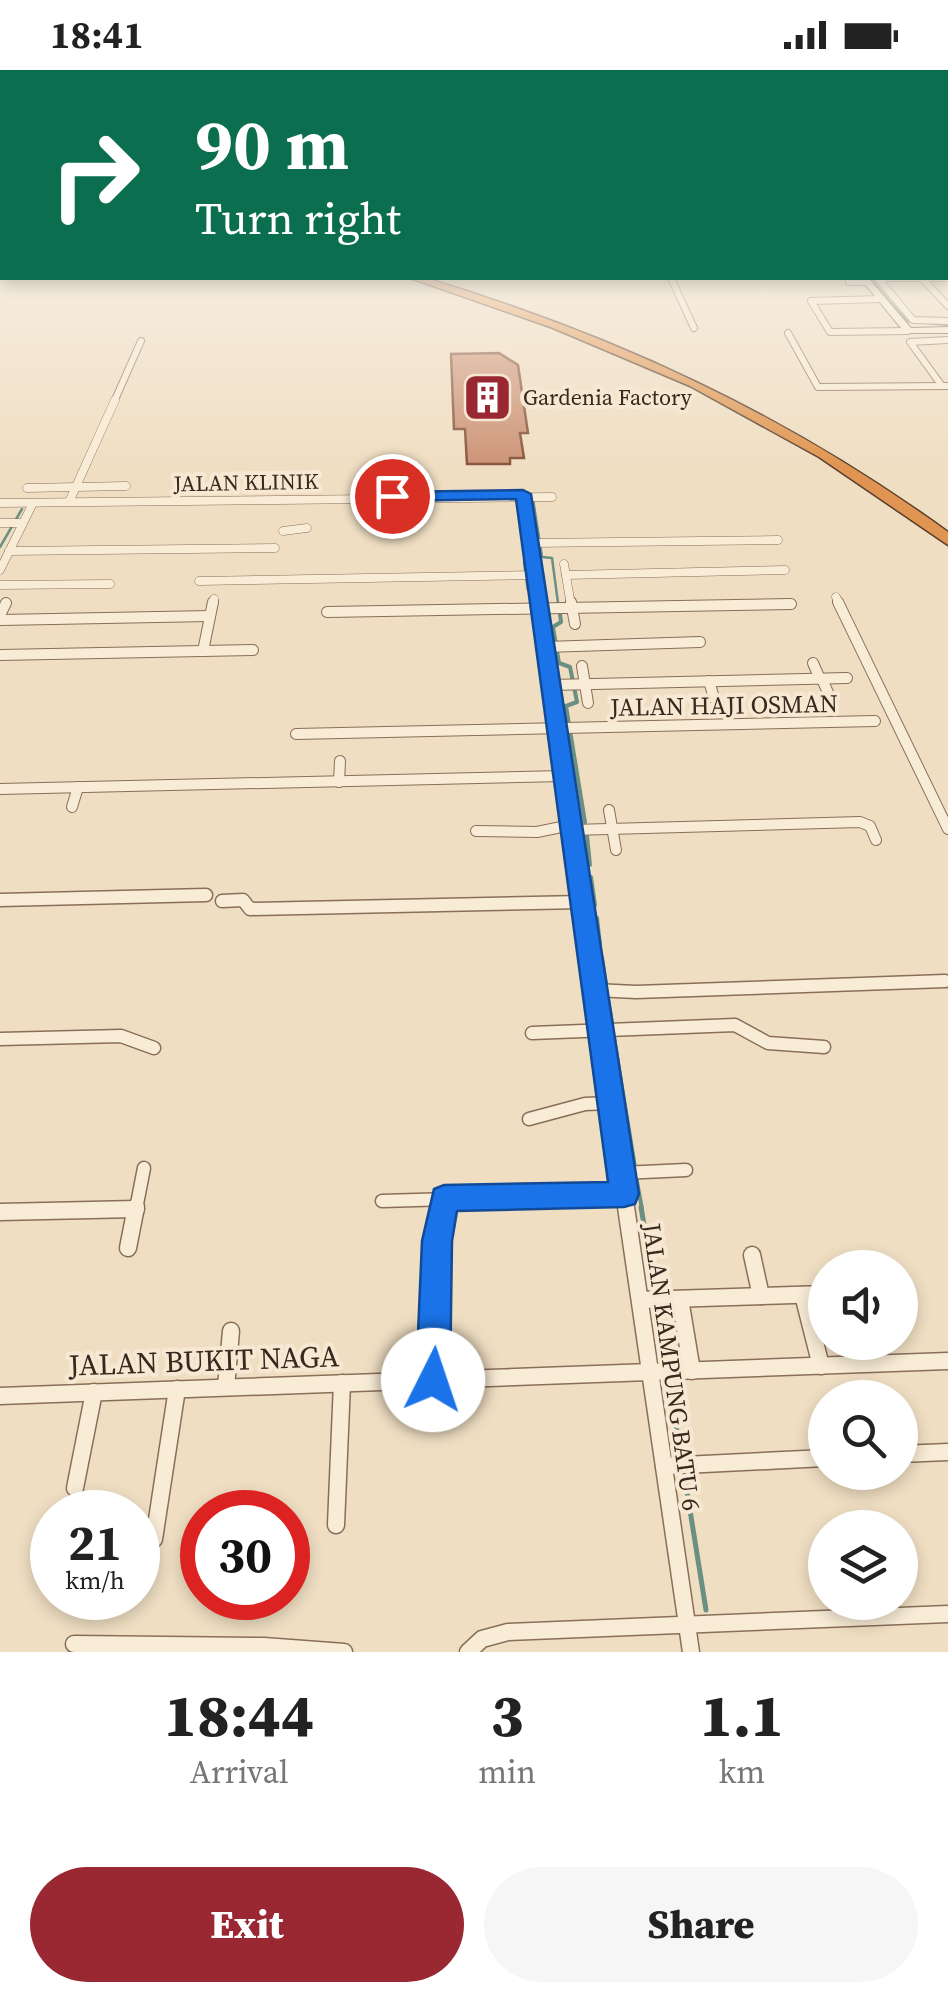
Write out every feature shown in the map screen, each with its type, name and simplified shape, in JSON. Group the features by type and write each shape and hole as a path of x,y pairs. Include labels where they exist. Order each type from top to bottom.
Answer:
{"highway":[{"path":"547,320 694,380 819,450 948,540"},
{"path":"561,320 702,377 831,448 948,528"}],"street":[{"path":"690,320 694,328"},
{"path":"823,320 830,332 948,330"},
{"path":"899,320 908,331"},
{"path":"915,320 948,321"},
{"path":"788,333 818,388 945,386"},
{"path":"945,386 910,342 948,340"},
{"path":"69,502 141,341"},
{"path":"27,488 126,486"},
{"name":"JALAN KLINIK","path":"7,518 33,503 523,494 552,497"},
{"name":"JALAN KAMPUNG BATU 6","path":"523,494 532,543 530,575 564,728 564,776 612,1103 631,1173 624,1194 658,1300 651,1372 691,1652"},
{"path":"0,570 7,518 33,503"},
{"path":"283,532 308,528"},
{"path":"187,550 190,536"},
{"path":"532,543 778,540"},
{"path":"5,552 275,548"},
{"path":"575,624 565,569 785,570"},
{"path":"199,582 530,575"},
{"path":"400,594 401,578"},
{"path":"0,584 110,584"},
{"path":"836,597 948,829"},
{"path":"203,651 214,599"},
{"path":"6,603 0,618 210,616"},
{"path":"327,612 790,604"},
{"path":"545,647 700,642"},
{"path":"0,655 254,650"},
{"path":"813,663 829,695"},
{"path":"582,666 581,685 588,703"},
{"path":"557,685 847,678"},
{"path":"709,682 714,698"},
{"name":"JALAN HAJI OSMAN","path":"296,734 876,722"},
{"path":"766,724 772,740"},
{"path":"338,782 340,762"},
{"path":"0,789 564,776"},
{"path":"72,807 78,787"},
{"path":"609,810 616,850"},
{"path":"476,831 860,822 870,826 876,840"},
{"path":"0,900 206,895"},
{"path":"222,901 243,900 250,908 582,902"},
{"path":"595,990 636,992 945,981"},
{"path":"532,1033 735,1025 768,1043 824,1047"},
{"path":"0,1039 121,1036 154,1048"},
{"path":"529,1118 585,1104 612,1103"},
{"path":"128,1248 144,1168"},
{"path":"631,1173 686,1170"},
{"path":"382,1201 624,1194"},
{"path":"433,1380 437,1241 444,1198"},
{"path":"0,1212 136,1209"},
{"path":"752,1255 761,1296"},
{"path":"803,1295 821,1366"},
{"path":"692,1371 658,1300 808,1295"},
{"path":"226,1387 231,1332"},
{"name":"JALAN BUKIT NAGA","path":"0,1396 948,1361"},
{"path":"336,1525 342,1384"},
{"path":"160,1500 177,1390"},
{"path":"75,1488 94,1392"},
{"path":"918,1453 948,1452"},
{"path":"664,1466 808,1459"},
{"path":"468,1652 482,1639 508,1632 948,1614"},
{"path":"74,1644 264,1646 344,1652"}],"building":[{"name":"Gardenia Factory","path":"499,353 518,365 528,433 520,433 524,458 510,458 510,464 467,464 465,429 454,429 451,354"}],"waterway":[{"path":"906,320 948,325"},
{"path":"533,499 542,557 552,558 558,603"},
{"path":"0,547 22,509"},
{"path":"524,562 528,590"},
{"path":"560,614 561,622 553,627 559,663 570,667 577,702 566,706 585,822"},
{"path":"587,836 590,865"},
{"path":"591,877 595,905"},
{"path":"597,918 600,945"},
{"path":"602,958 606,984"},
{"path":"608,999 612,1023"},
{"path":"614,1038 635,1167"},
{"path":"636,1176 642,1209"},
{"path":"641,1207 656,1295"},
{"path":"657,1304 666,1359"},
{"path":"670,1384 680,1451"},
{"path":"685,1479 706,1610"}],"place":[{"name":"Gardenia Factory","path":"488,397"}],"route":[{"path":"392,496 523,494 624,1194 444,1198 437,1241 433,1380"}]}
